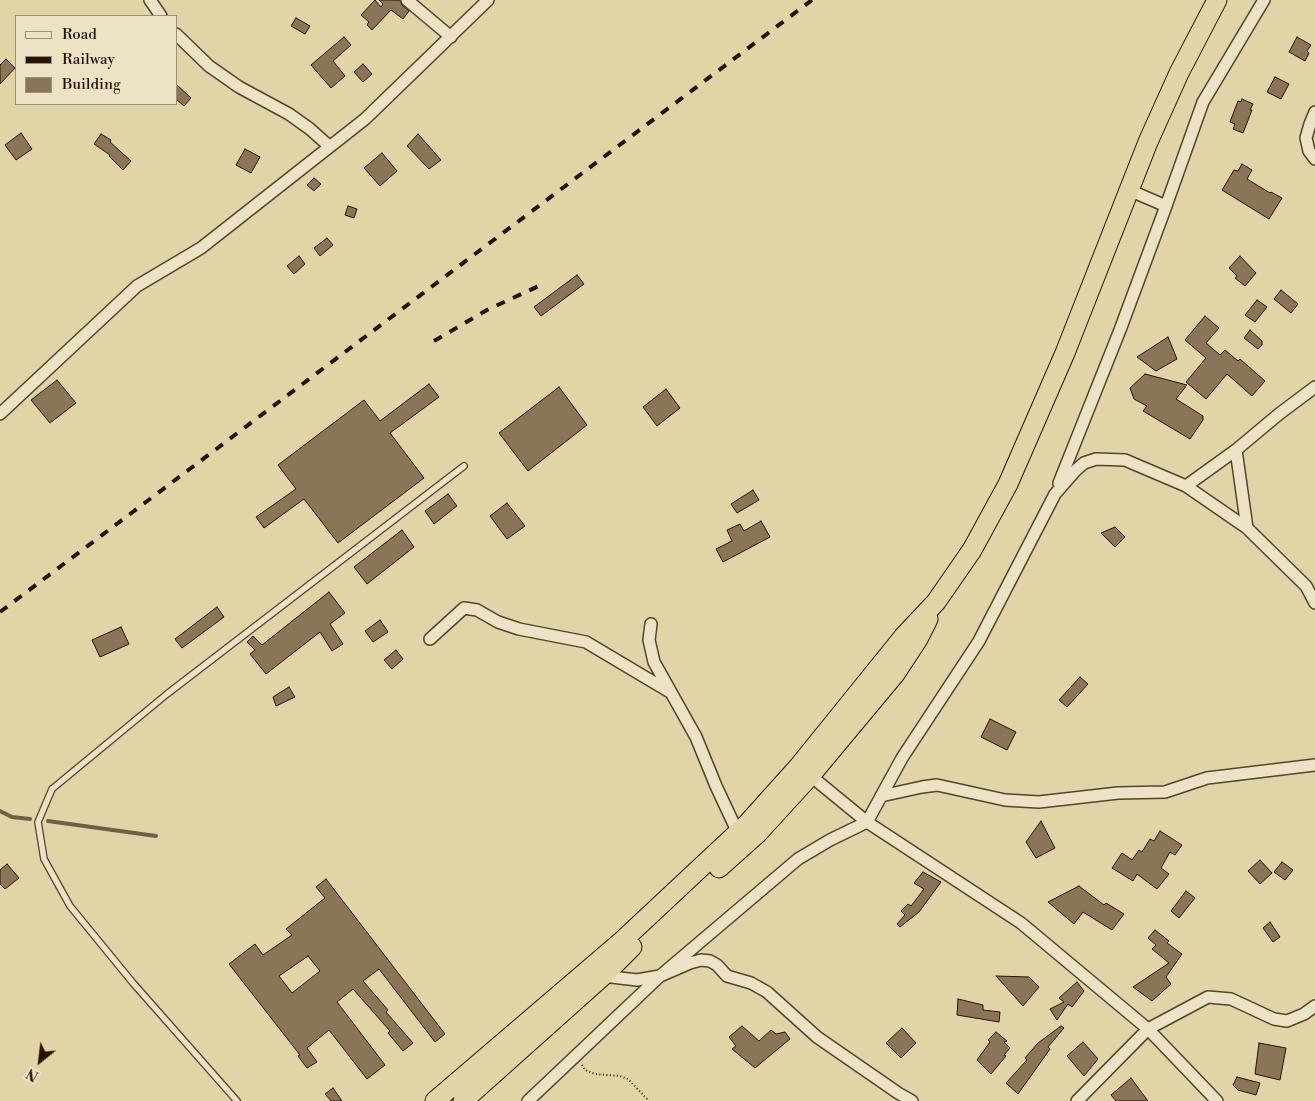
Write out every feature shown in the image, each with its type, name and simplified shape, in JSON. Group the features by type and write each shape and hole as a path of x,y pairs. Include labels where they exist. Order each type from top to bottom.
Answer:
{"highway":[{"path":"463,1101 603,976 757,834 904,636 936,602 972,550 1008,484 1066,353 1148,142 1179,73 1218,0"},
{"path":"435,1101 622,941 804,771"}],"street":[{"path":"150,0 160,15"},
{"path":"407,0 451,37"},
{"path":"0,414 137,286 200,248 365,119 488,0"},
{"path":"528,1101 660,976 798,859 830,840 867,822 902,758 979,641 1055,494 1120,330 1203,102 1264,0"},
{"path":"178,36 209,66 239,87 289,114 329,146"},
{"path":"1315,112 1306,138 1309,152 1315,159"},
{"path":"1129,190 1166,206"},
{"path":"1186,486 1236,450 1278,414 1315,387"},
{"path":"1236,450 1247,528"},
{"path":"1055,494 1084,463 1096,459 1125,460 1186,486 1247,528 1310,585 1315,603"},
{"path":"430,639 464,608 477,610 498,622 519,629 586,642 670,692"},
{"path":"651,624 649,640 654,662 696,737 738,833"},
{"path":"881,796 937,785 1005,800 1039,802 1118,792 1165,792 1207,778 1315,765"},
{"path":"804,771 867,822 1021,923 1148,1029 1217,1101"},
{"path":"603,976 637,980 660,976 690,962 710,961 717,965 727,976 751,983 767,992 817,1037 912,1101"},
{"path":"1077,1101 1148,1029 1208,997 1231,998 1274,1019 1287,1021 1304,1014 1315,1006"}],"lane":[{"path":"237,1101 133,983 70,906 44,859 38,822 52,789 167,694 464,466"}],"path":[{"path":"575,1055 585,1070 595,1074 620,1076 628,1079 649,1101"}],"building":[{"path":"375,0 381,7 383,4 379,0 400,0 402,5 409,11 403,19 391,10 372,30 367,25 369,22 361,15"},
{"path":"296,18 310,26 305,34 291,26"},
{"path":"344,37 351,45 333,61 345,76 331,88 311,65"},
{"path":"1297,37 1311,45 1307,51 1309,53 1305,61 1289,52"},
{"path":"6,59 15,68 0,84 0,65"},
{"path":"363,64 372,74 363,82 354,72"},
{"path":"1275,77 1289,84 1281,99 1267,92"},
{"path":"178,86 191,98 184,106 178,101"},
{"path":"1242,99 1253,104 1243,133 1233,129 1235,124 1230,122 1238,101 1241,102"},
{"path":"21,133 32,149 16,160 5,145"},
{"path":"101,134 111,140 110,142 131,161 123,170 110,155 94,144"},
{"path":"418,134 441,160 429,169 407,146"},
{"path":"245,149 260,157 251,173 236,165"},
{"path":"382,153 397,171 380,186 364,168"},
{"path":"1242,164 1252,170 1247,179 1282,198 1269,219 1222,190 1234,170 1238,171"},
{"path":"314,178 321,184 314,191 307,185"},
{"path":"348,206 357,209 354,218 345,215"},
{"path":"327,238 333,245 320,256 314,248"},
{"path":"299,256 305,264 294,274 287,266"},
{"path":"1240,256 1256,273 1245,286 1235,278 1237,276 1229,268"},
{"path":"577,275 584,284 541,316 534,307"},
{"path":"1281,290 1298,304 1291,313 1274,299"},
{"path":"1257,300 1267,307 1255,322 1245,315"},
{"path":"1205,316 1219,328 1206,343 1220,355 1225,350 1238,361 1240,359 1265,381 1252,396 1227,374 1206,399 1186,382 1206,358 1185,340"},
{"path":"1250,330 1262,341 1262,345 1258,349 1244,338"},
{"path":"1168,337 1177,359 1156,371 1137,357"},
{"path":"1145,374 1187,385 1176,399 1203,416 1203,420 1190,439 1143,411 1147,406 1134,399 1130,388"},
{"path":"57,380 76,403 50,423 31,400"},
{"path":"429,384 439,397 390,433 424,478 338,543 304,499 264,528 256,517 296,489 278,465 364,400 380,421"},
{"path":"559,387 587,425 528,471 499,433"},
{"path":"666,389 680,408 657,426 643,407"},
{"path":"753,490 759,500 737,513 731,504"},
{"path":"448,494 457,506 434,524 425,511"},
{"path":"507,503 525,526 507,539 490,516"},
{"path":"761,521 770,537 723,562 716,549 732,541 727,530 740,524 744,531"},
{"path":"1115,527 1125,537 1115,547 1101,533"},
{"path":"402,530 414,547 367,584 354,567"},
{"path":"329,592 345,613 330,624 343,644 332,651 320,632 266,674 250,654 255,650 247,642 253,636 262,645"},
{"path":"217,607 224,617 182,648 175,639"},
{"path":"380,620 388,632 373,642 365,631"},
{"path":"121,627 129,644 100,657 92,640"},
{"path":"396,650 403,659 392,669 384,660"},
{"path":"1080,677 1088,684 1067,707 1059,700"},
{"path":"289,687 295,697 276,706 273,697"},
{"path":"990,719 1016,732 1007,750 981,737"},
{"path":"1041,821 1055,848 1036,858 1026,842"},
{"path":"1160,831 1182,845 1175,855 1170,852 1161,868 1169,874 1157,889 1137,874 1133,881 1112,868 1122,853 1132,860 1139,850 1142,852 1150,839 1154,841"},
{"path":"1260,860 1272,873 1260,884 1248,871"},
{"path":"1282,862 1293,870 1285,880 1274,872"},
{"path":"7,864 19,878 5,889 0,884 0,870"},
{"path":"923,872 941,882 919,912 900,927 897,924 905,915 901,911 908,904 911,906 924,889 914,883"},
{"path":"326,879 445,1034 435,1042 379,969 363,981 388,1010 386,1012 413,1043 403,1051 388,1033 390,1031 353,989 337,1002 385,1065 367,1079 329,1030 307,1048 317,1062 307,1068 298,1056 300,1055 229,964 255,944 263,955 292,935 286,929 325,898 316,887","holes":["308,956 320,971 292,993 279,976"]},
{"path":"1079,886 1104,905 1106,903 1124,914 1112,930 1083,912 1074,924 1048,902"},
{"path":"1186,891 1195,898 1179,918 1171,911"},
{"path":"1270,922 1280,937 1273,942 1263,928"},
{"path":"1155,930 1169,941 1167,943 1182,954 1166,977 1171,984 1152,1001 1133,987 1169,963 1152,949 1156,945 1148,938"},
{"path":"996,976 1029,977 1039,987 1023,1006"},
{"path":"1077,982 1084,991 1072,1007 1068,1004 1057,1020 1050,1009 1064,1002 1059,998"},
{"path":"958,999 983,1005 983,1010 1000,1012 999,1022 957,1015"},
{"path":"742,1026 759,1041 771,1030 776,1034 785,1032 790,1039 755,1068 732,1049 736,1046 729,1037"},
{"path":"1061,1026 1064,1028 1048,1047 1050,1049 1018,1094 1006,1083 1027,1060 1025,1058 1038,1043"},
{"path":"902,1028 916,1043 901,1058 886,1043"},
{"path":"996,1032 1007,1041 1004,1042 1010,1048 991,1074 977,1060 990,1042 988,1040"},
{"path":"1083,1042 1098,1059 1084,1076 1067,1056"},
{"path":"1259,1043 1286,1048 1280,1080 1255,1074"},
{"path":"1237,1077 1260,1083 1256,1095 1238,1090 1233,1085"},
{"path":"1131,1078 1148,1101 1116,1101 1111,1095"},
{"path":"333,1088 342,1101 331,1101 325,1094"}],"waterway":[{"path":"0,811 12,817 30,819"},
{"path":"48,821 156,836"}],"railway":[{"path":"0,612 812,0"},
{"path":"434,341 487,310 543,284"}]}
